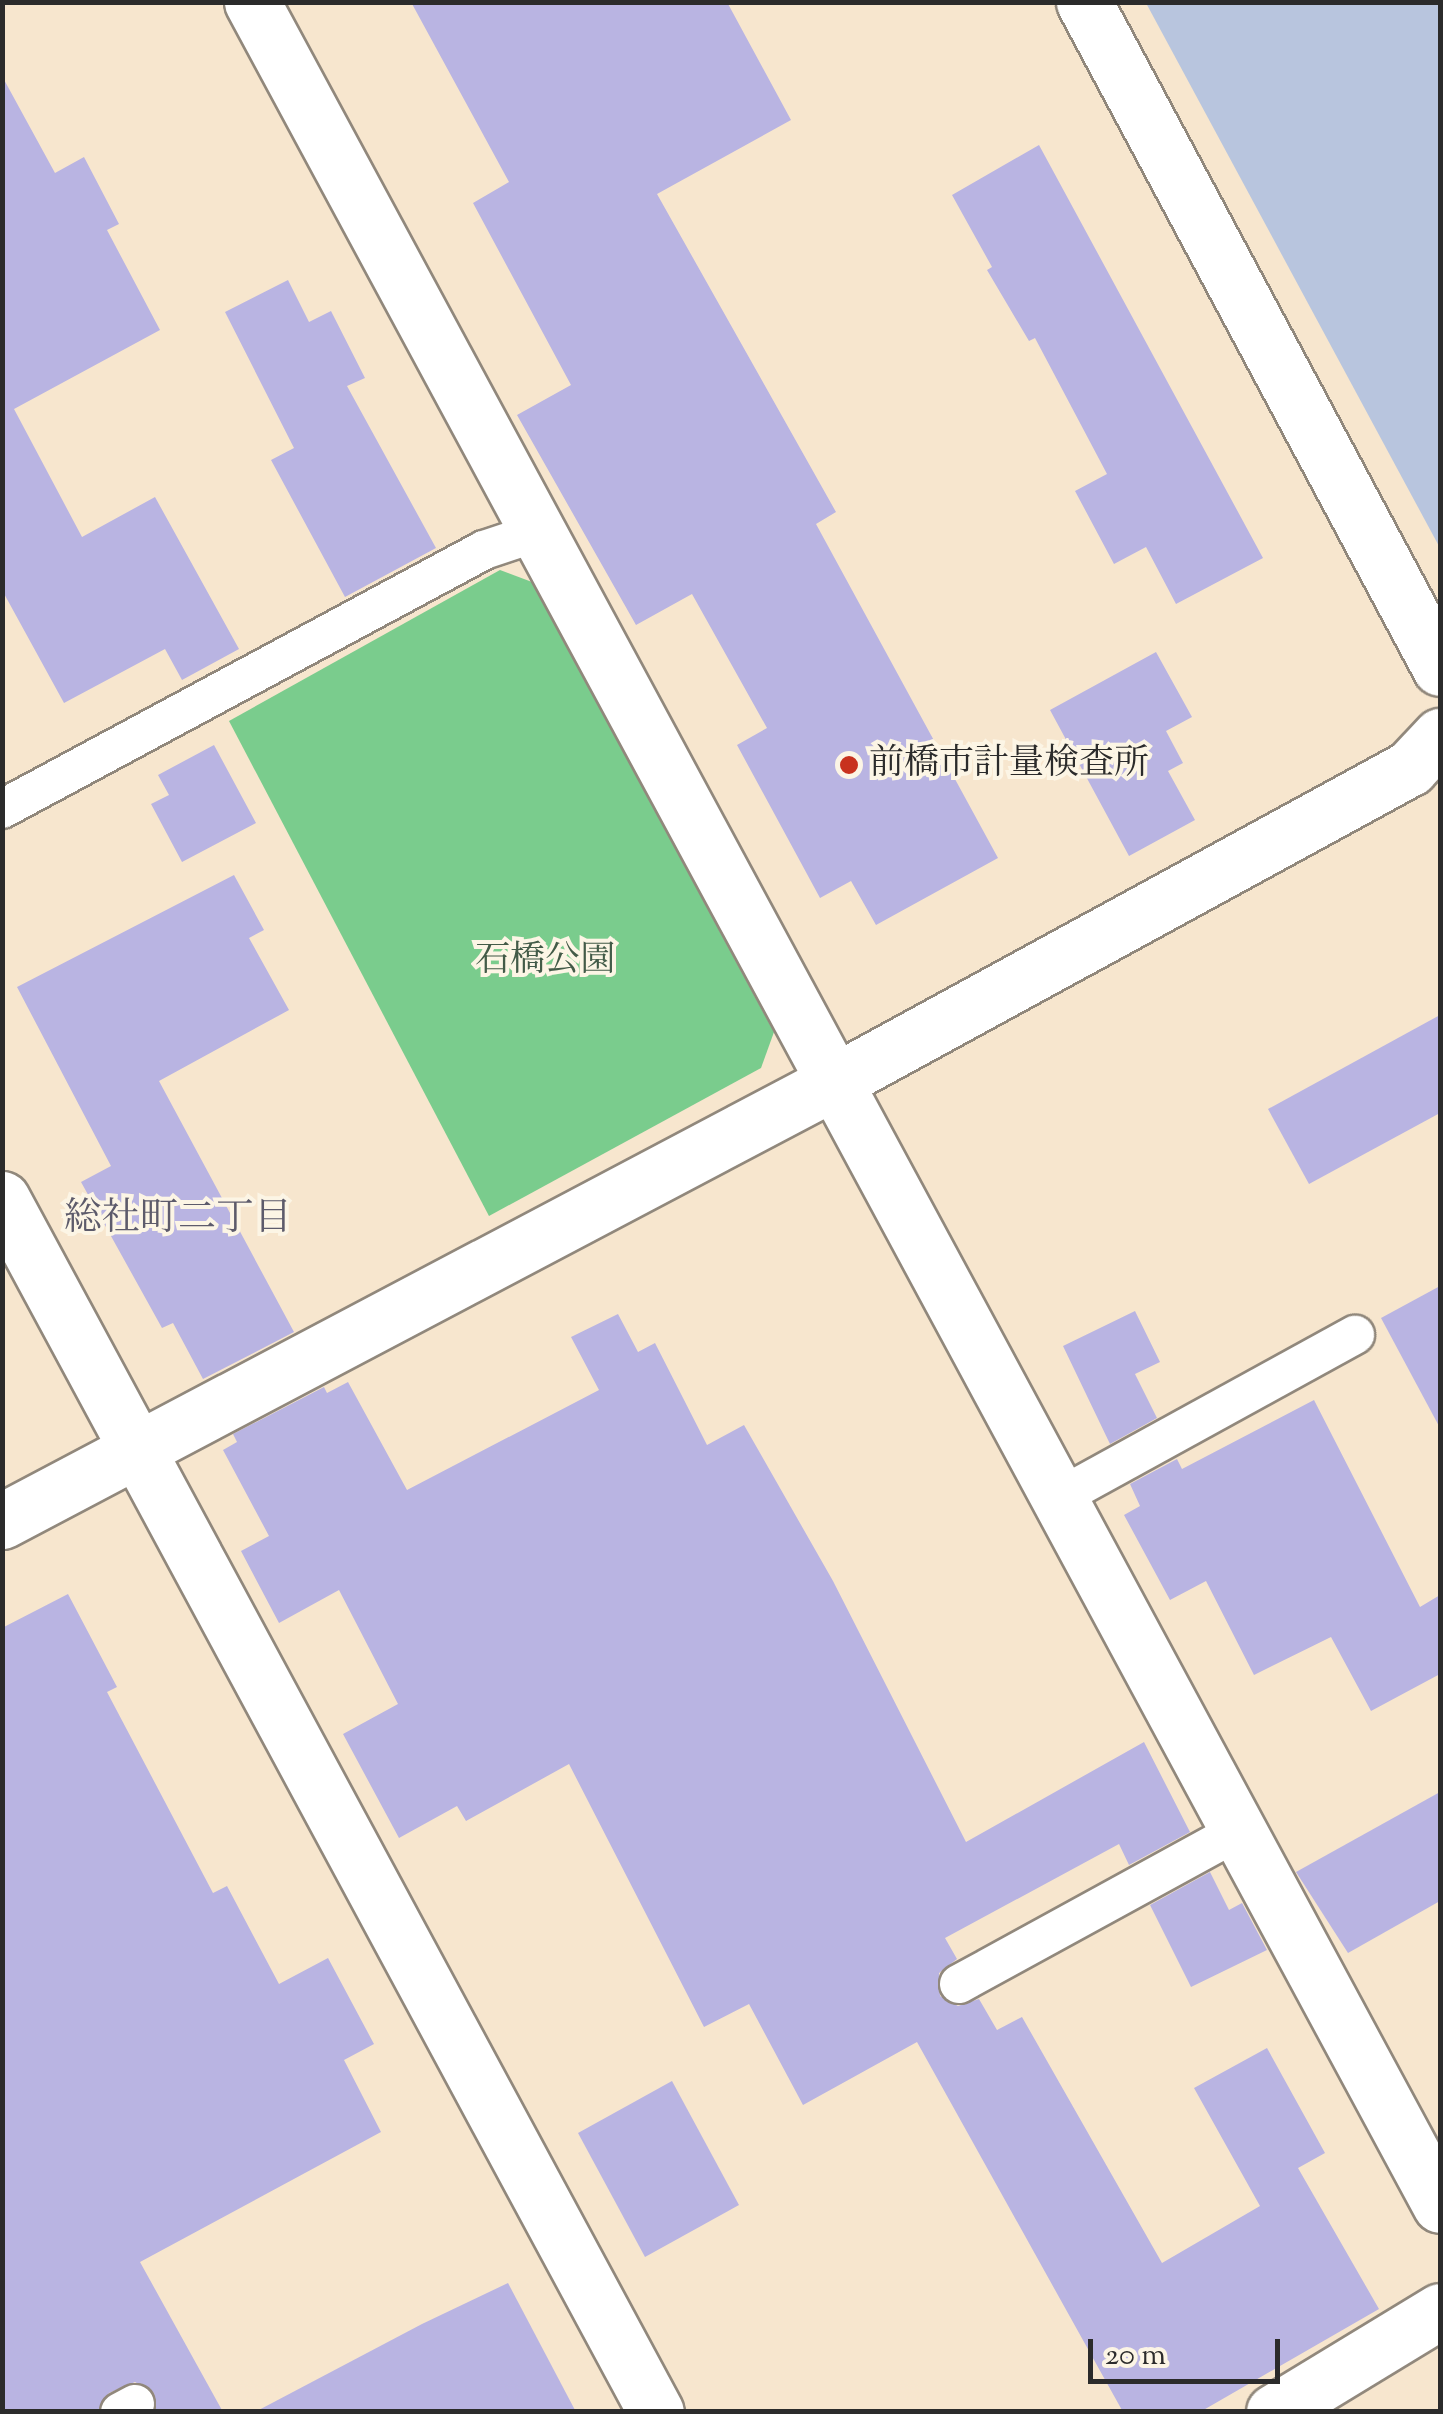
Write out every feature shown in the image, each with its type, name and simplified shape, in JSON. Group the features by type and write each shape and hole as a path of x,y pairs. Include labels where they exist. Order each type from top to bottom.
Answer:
{"street":[{"path":"252,2 1440,2205"},
{"path":"1084,2 1440,668"},
{"path":"2,1521 834,1082 1410,768 1440,736"},
{"path":"2,1199 650,2409"},
{"path":"1274,2412 1440,2310"}],"lane":[{"path":"2,809 484,550 538,532"},
{"path":"1058,1498 1356,1335"},
{"path":"959,1984 1238,1831"}],"shaded area":[{"path":"1146,3 1440,3 1440,548"}],"green space":[{"name":"石橋公園","path":"500,570 532,582 774,1032 761,1068 489,1216 229,721"}],"building":[{"path":"411,2 727,2 791,120 657,194 836,512 816,524 998,858 876,925 851,881 820,898 737,745 767,728 692,594 636,625 517,415 571,385 473,203 509,182"},
{"path":"2,76 55,173 84,157 119,224 107,230 160,330 14,409 82,537 155,497 239,649 182,680 165,649 64,703 2,590"},
{"path":"1039,145 1263,558 1176,604 1146,547 1114,564 1075,491 1107,474 1035,338 1029,341 987,270 992,267 952,195"},
{"path":"288,280 309,322 331,311 365,378 347,386 436,548 345,597 271,460 294,448 225,312"},
{"path":"1156,652 1192,717 1166,731 1183,763 1168,771 1195,820 1129,856 1050,710"},
{"path":"214,745 256,823 182,862 151,804 169,795 158,775"},
{"path":"234,875 264,930 249,938 289,1010 159,1081 294,1332 203,1379 173,1323 162,1328 81,1182 111,1166 17,987"},
{"path":"1440,1015 1440,1113 1309,1184 1268,1109"},
{"path":"1440,1286 1440,1428 1381,1318"},
{"path":"1135,1311 1160,1362 1135,1374 1157,1418 1110,1444 1063,1346"},
{"path":"618,1314 638,1352 655,1343 707,1445 744,1425 833,1581 966,1842 1144,1742 1190,1832 1129,1865 1119,1844 945,1938 957,1959 939,1973 940,1996 958,2006 979,1999 997,2030 1022,2017 1162,2263 1260,2206 1194,2088 1267,2048 1325,2153 1298,2168 1379,2309 1200,2412 1123,2412 917,2042 803,2105 749,2004 704,2027 569,1764 466,1821 457,1806 399,1838 343,1734 398,1704 339,1590 279,1623 241,1551 269,1536 223,1450 237,1442 233,1434 324,1387 327,1393 348,1382 407,1490 599,1390 571,1337"},
{"path":"1314,1400 1420,1607 1440,1595 1440,1674 1371,1711 1331,1637 1254,1675 1206,1581 1170,1600 1124,1515 1140,1506 1130,1484 1177,1459 1182,1469"},
{"path":"68,1594 117,1687 107,1692 213,1893 227,1886 279,1984 328,1958 374,2044 344,2060 381,2132 140,2262 223,2412 156,2412 154,2393 135,2382 109,2393 98,2412 2,2412 2,1628"},
{"path":"1440,1792 1440,1901 1348,1953 1296,1872"},
{"path":"1210,1872 1229,1910 1242,1903 1267,1950 1191,1987 1150,1905"},
{"path":"672,2081 739,2205 645,2257 578,2133"},
{"path":"508,2283 576,2412 255,2412 422,2324"}],"place":[{"name":"前橋市計量検査所","path":"849,765"}],"district":[{"name":"総社町二丁目","path":"178,1221"}]}
